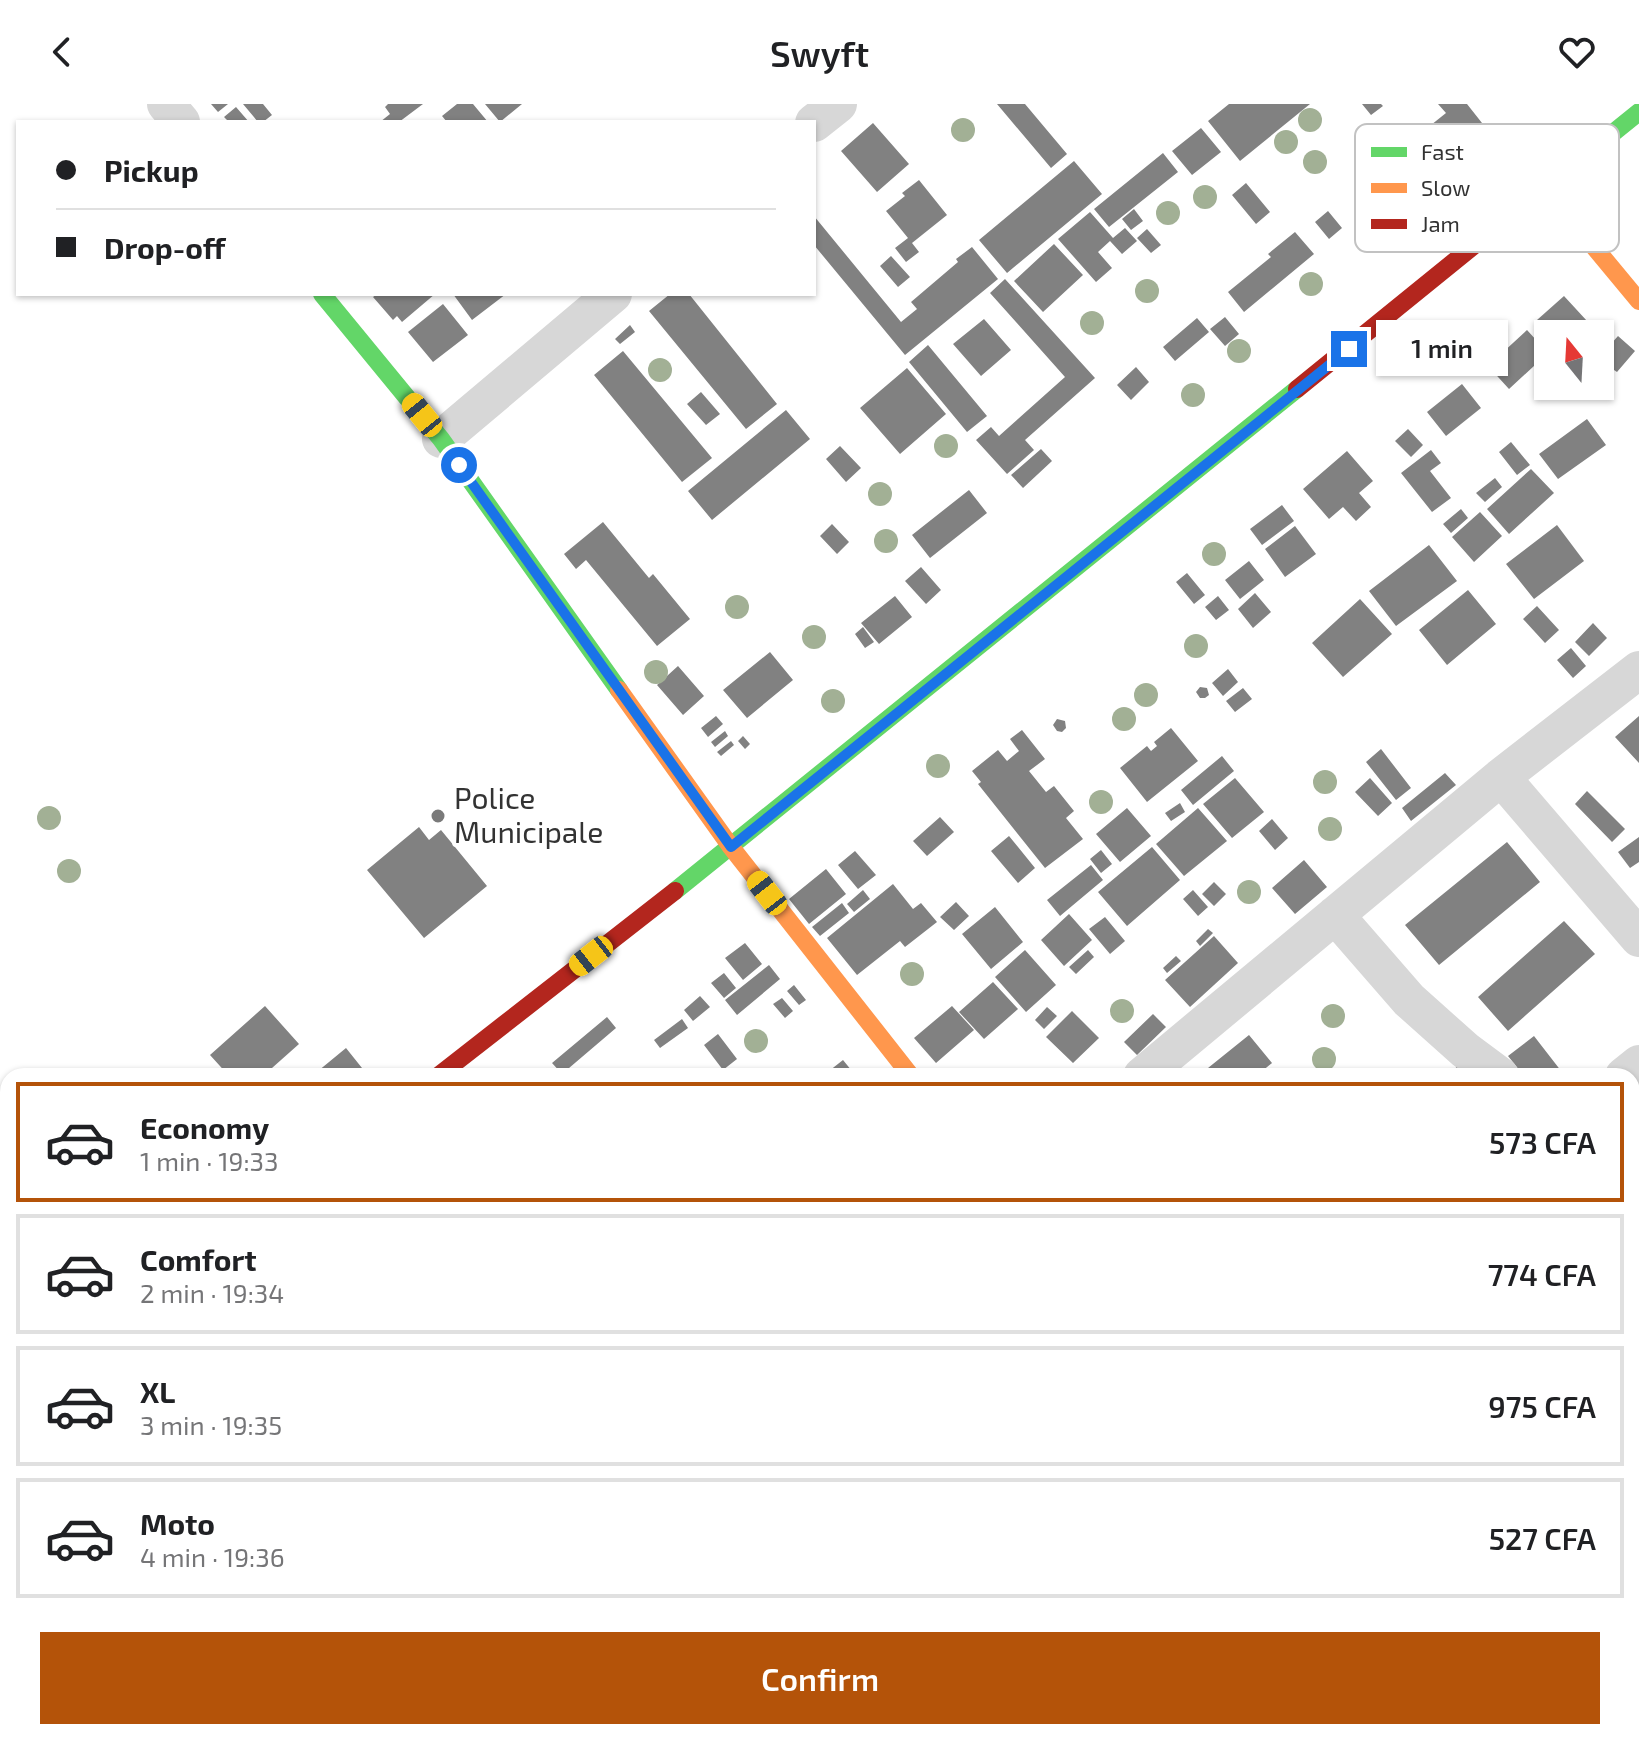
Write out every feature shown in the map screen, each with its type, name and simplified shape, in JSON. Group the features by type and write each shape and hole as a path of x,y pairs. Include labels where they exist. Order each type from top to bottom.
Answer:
{"main road":[{"path":"1619,129 1639,112"},
{"path":"455,1068 1468,252"},
{"path":"1598,252 1639,301"},
{"path":"324,296 441,439 731,847 905,1068"}],"street":[{"path":"166,104 179,120"},
{"path":"798,104 811,120"},
{"path":"816,121 838,104"},
{"path":"441,439 611,296"},
{"path":"1152,1068 1501,777 1639,670"},
{"path":"1501,777 1639,938"},
{"path":"1335,915 1409,1000 1489,1068"}],"building":[{"path":"211,104 228,104 218,112"},
{"path":"243,104 263,104 272,115 266,120 256,120"},
{"path":"388,104 423,104 402,120 382,120 390,114 385,107"},
{"path":"457,104 473,104 486,120 445,120 442,116"},
{"path":"485,104 522,104 502,120 498,120"},
{"path":"997,104 1025,104 1067,154 1051,168"},
{"path":"1229,104 1310,104 1240,161 1208,121"},
{"path":"1362,104 1381,104 1383,106 1371,115"},
{"path":"1438,104 1467,104 1482,123 1432,124 1446,113"},
{"path":"236,107 247,120 227,120 224,117"},
{"path":"873,123 909,164 877,192 841,151"},
{"path":"1201,128 1221,152 1192,175 1172,151"},
{"path":"1163,153 1178,172 1109,227 1094,209"},
{"path":"1074,161 1102,194 1007,273 979,240"},
{"path":"919,180 947,215 912,243 919,252 906,262 895,248 908,238 886,211"},
{"path":"1246,183 1270,212 1256,224 1232,195"},
{"path":"1134,209 1143,221 1131,230 1122,219"},
{"path":"1328,211 1342,228 1329,239 1315,222"},
{"path":"1090,212 1113,238 1125,228 1137,241 1122,254 1110,241 1098,252 1112,268 1096,282 1058,239"},
{"path":"816,218 901,322 917,309 911,302 972,247 998,279 905,355 816,247"},
{"path":"1147,229 1161,245 1151,253 1137,238"},
{"path":"1295,232 1314,254 1244,312 1228,292 1271,257 1268,254"},
{"path":"1054,244 1083,275 1043,312 1014,281"},
{"path":"891,256 910,277 898,287 880,266"},
{"path":"1005,279 1095,378 1025,440 1034,450 1007,474 976,440 991,427 999,436 1065,377 990,293"},
{"path":"433,296 402,322 397,316 393,320 373,297"},
{"path":"454,296 503,296 472,320"},
{"path":"668,296 691,296 777,404 746,429 649,311"},
{"path":"1564,296 1586,320 1537,320"},
{"path":"443,304 468,335 433,362 408,332"},
{"path":"1225,317 1239,334 1225,346 1210,329"},
{"path":"1197,318 1209,332 1175,361 1163,347"},
{"path":"984,319 1011,350 981,376 953,344"},
{"path":"630,325 635,332 620,344 615,339"},
{"path":"1527,330 1534,338 1534,366 1509,389 1488,366"},
{"path":"1618,336 1635,351 1617,372 1614,370 1614,340"},
{"path":"1493,340 1501,349 1483,364 1475,356"},
{"path":"928,345 987,416 967,432 909,362"},
{"path":"623,351 712,458 682,482 594,375"},
{"path":"1136,367 1149,382 1131,400 1117,385"},
{"path":"907,368 946,414 900,454 860,408"},
{"path":"1462,384 1481,408 1446,436 1427,412"},
{"path":"701,392 720,414 706,425 687,404"},
{"path":"786,410 810,439 712,520 688,491"},
{"path":"1587,419 1606,445 1558,479 1539,454"},
{"path":"1408,429 1423,445 1411,457 1395,441"},
{"path":"1511,442 1530,465 1517,475 1499,452"},
{"path":"840,446 861,468 846,482 826,459"},
{"path":"1041,449 1052,461 1023,488 1011,475"},
{"path":"1431,450 1441,463 1430,471 1451,498 1432,512 1401,473"},
{"path":"1347,451 1373,481 1359,493 1371,507 1356,521 1343,507 1329,519 1303,489"},
{"path":"1531,469 1554,493 1509,534 1487,509"},
{"path":"1495,478 1502,487 1485,502 1476,493"},
{"path":"969,490 987,513 930,558 912,535"},
{"path":"1282,505 1294,521 1262,545 1250,529"},
{"path":"1461,509 1468,518 1451,533 1443,524"},
{"path":"1480,512 1502,536 1474,562 1452,537"},
{"path":"603,522 649,578 653,574 690,619 657,646 586,560 576,569 564,554"},
{"path":"832,524 849,542 837,554 820,536"},
{"path":"1557,525 1584,561 1534,599 1506,564"},
{"path":"1295,526 1316,554 1285,577 1265,549"},
{"path":"1429,545 1457,581 1396,626 1369,591"},
{"path":"1249,561 1264,580 1240,599 1225,580"},
{"path":"921,567 941,590 926,604 905,581"},
{"path":"1187,573 1205,595 1194,604 1176,582"},
{"path":"1468,590 1496,624 1447,665 1419,630"},
{"path":"1255,593 1271,612 1253,628 1238,609"},
{"path":"895,596 912,617 879,644 861,623"},
{"path":"1218,596 1229,610 1216,620 1205,607"},
{"path":"1360,599 1392,634 1343,677 1312,643"},
{"path":"1537,606 1559,630 1545,643 1523,619"},
{"path":"1593,623 1607,638 1589,656 1575,642"},
{"path":"863,627 874,642 865,648 855,634"},
{"path":"1571,648 1586,666 1573,678 1557,660"},
{"path":"770,652 793,680 747,718 723,690"},
{"path":"678,666 704,696 683,715 657,685"},
{"path":"1228,669 1238,682 1223,696 1212,683"},
{"path":"1200,687 1207,688 1209,695 1205,698 1200,698 1196,692"},
{"path":"1243,688 1252,699 1235,712 1226,701"},
{"path":"716,716 723,724 708,737 701,728"},
{"path":"1639,716 1639,763 1615,737"},
{"path":"1057,719 1065,721 1066,728 1062,732 1053,725"},
{"path":"1171,728 1198,761 1147,802 1120,768 1147,746 1151,751 1157,746 1154,742"},
{"path":"1022,730 1045,759 1029,771 1046,792 1054,786 1074,811 1066,818 1083,839 1045,868 978,784 981,782 972,771 998,750 1007,761 1019,751 1010,739"},
{"path":"725,731 728,736 715,747 711,742"},
{"path":"743,736 750,744 745,749 738,741"},
{"path":"731,741 734,745 721,756 717,752"},
{"path":"1381,749 1411,788 1396,800 1366,762"},
{"path":"1222,756 1234,771 1193,805 1181,790"},
{"path":"1445,773 1456,785 1411,821 1402,808"},
{"path":"1235,778 1264,812 1232,838 1203,804"},
{"path":"1370,778 1392,803 1378,816 1355,792"},
{"path":"1587,791 1625,829 1612,842 1575,804"},
{"path":"1180,803 1185,812 1171,821 1165,813"},
{"path":"1127,808 1151,836 1120,862 1096,834"},
{"path":"1198,808 1227,841 1184,876 1156,844"},
{"path":"940,817 954,832 927,856 913,841"},
{"path":"1272,819 1288,838 1275,850 1259,831"},
{"path":"419,827 429,840 441,830 487,886 424,938 367,870"},
{"path":"1009,836 1035,868 1018,883 991,851"},
{"path":"1639,837 1639,862 1630,868 1618,852"},
{"path":"1507,842 1540,882 1439,965 1405,925"},
{"path":"1152,847 1180,880 1127,926 1098,892"},
{"path":"1101,850 1112,864 1101,873 1090,859"},
{"path":"855,851 876,875 858,889 838,865"},
{"path":"1304,860 1327,887 1295,914 1272,888"},
{"path":"1091,865 1103,880 1060,916 1047,900"},
{"path":"826,869 846,894 809,924 789,899"},
{"path":"1214,882 1226,894 1214,906 1202,894"},
{"path":"893,884 913,909 921,903 937,922 905,947 900,941 857,975 827,938"},
{"path":"863,890 870,899 854,912 847,904"},
{"path":"1193,890 1208,907 1198,916 1183,899"},
{"path":"956,902 969,916 954,930 940,917"},
{"path":"842,903 849,913 820,936 812,927"},
{"path":"995,907 1023,942 991,969 962,934"},
{"path":"1069,914 1092,940 1064,966 1041,940"},
{"path":"1105,917 1125,941 1110,954 1089,929"},
{"path":"1564,921 1595,954 1508,1031 1478,997"},
{"path":"1208,929 1213,933 1200,946 1196,941"},
{"path":"1214,936 1238,963 1190,1007 1165,980"},
{"path":"745,943 762,964 743,980 725,958"},
{"path":"1025,950 1056,985 1026,1012 995,977"},
{"path":"1088,950 1094,957 1076,974 1069,967"},
{"path":"1176,956 1181,961 1167,973 1163,968"},
{"path":"769,965 780,979 737,1015 725,1000"},
{"path":"724,973 736,988 724,998 711,983"},
{"path":"993,982 1018,1009 984,1039 959,1012"},
{"path":"794,985 806,1000 799,1005 787,991"},
{"path":"700,996 710,1007 693,1021 684,1010"},
{"path":"782,998 793,1011 785,1018 773,1004"},
{"path":"265,1006 299,1044 272,1068 222,1068 210,1055"},
{"path":"952,1006 974,1030 936,1063 914,1038"},
{"path":"1047,1007 1057,1016 1044,1029 1035,1020"},
{"path":"1072,1011 1099,1038 1073,1063 1046,1037"},
{"path":"1153,1014 1166,1027 1137,1055 1124,1042"},
{"path":"607,1017 616,1028 569,1068 557,1068 552,1063"},
{"path":"682,1019 688,1028 660,1048 654,1040"},
{"path":"718,1034 737,1059 721,1068 704,1045"},
{"path":"1249,1035 1272,1063 1266,1068 1208,1068"},
{"path":"1534,1036 1559,1068 1518,1068 1508,1056"},
{"path":"346,1048 362,1068 322,1068"},
{"path":"843,1060 850,1068 833,1068"}],"traffic: fast":[{"path":"1619,128 1639,112"},
{"path":"324,296 441,439 619,690"},
{"path":"675,891 1297,389"}],"traffic: slow":[{"path":"1598,252 1639,301"},
{"path":"619,690 731,847 905,1068"}],"traffic: jam":[{"path":"1297,389 1466,252"},
{"path":"448,1068 675,891"}],"place":[{"name":"Police Municipale","path":"438,816"}],"route":[{"path":"459,465 731,847 1349,349"}]}
